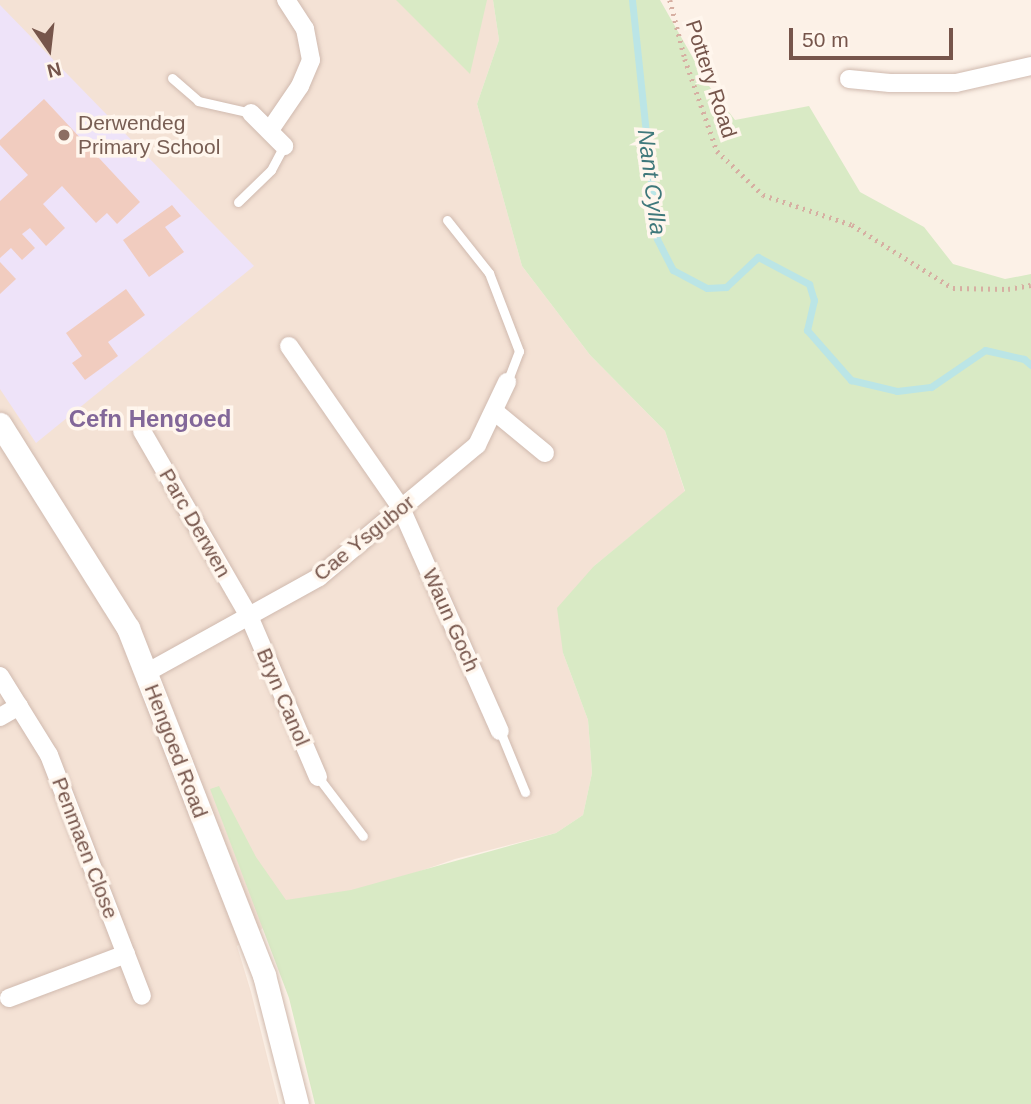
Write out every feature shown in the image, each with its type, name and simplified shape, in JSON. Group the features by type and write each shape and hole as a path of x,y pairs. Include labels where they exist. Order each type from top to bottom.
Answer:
{"street":[{"path":"270,130 300,86 311,60 305,29 285,0"},
{"path":"849,79 890,83 956,83 1031,66"},
{"path":"251,113 284,146"},
{"name":"Waun Goch","path":"289,346 401,508 500,731"},
{"name":"Cae Ysgubor","path":"145,673 319,577 477,445 507,382"},
{"path":"494,411 545,453"},
{"name":"Parc Derwen","path":"142,431 249,616"},
{"name":"Hengoed Road","path":"2,433 128,628 264,975 296,1104"},
{"name":"Bryn Canol","path":"249,616 317,777"},
{"name":"Penmaen Close","path":"0,676 49,755 142,996"},
{"path":"0,717 19,706"},
{"path":"9,998 126,954"}],"lane":[{"path":"172,78 198,101 251,113"},
{"path":"237,202 271,170 284,146"},
{"path":"447,219 489,274 519,351 507,382"},
{"path":"500,731 525,792"},
{"path":"317,777 363,836"}],"path":[{"name":"Pottery Road","path":"670,0 685,59 717,151 763,195 852,225 953,288 1008,289 1031,285"}],"shaded area":[{"path":"0,0 493,0 499,40 477,104 522,266 590,355 665,431 685,492 594,566 563,653 588,720 592,773 583,815 556,833 455,859 269,924 237,946 279,1104 0,1104"},
{"name":"Derwendeg Primary School","path":"0,5 254,266 36,443 0,389"}],"green space":[{"path":"396,0 487,0 470,74"},
{"path":"493,0 660,0 709,86 735,120 809,106 860,192 924,227 953,264 1005,279 1031,274 1031,1104 315,1104 289,998 210,789 219,786 256,857 286,900 351,890 556,833 583,815 592,773 588,720 563,653 557,608 594,566 685,491 665,431 590,355 522,266 477,104 499,40"}],"building":[{"path":"44,99 140,202 117,224 107,213 96,223 62,186 43,204 65,228 46,246 30,228 22,234 35,248 22,260 11,248 0,258 0,201 28,175 0,145 0,140"},
{"path":"172,205 181,216 165,227 184,252 149,277 123,240"},
{"path":"0,262 16,279 0,294"},
{"path":"126,289 145,315 108,342 118,356 85,380 72,363 82,356 66,333"}],"waterway":[{"name":"Nant Cylla","path":"632,0 657,239 673,270 707,288 726,287 758,257 809,284 814,300 807,330 851,380 897,391 931,387 985,350 1024,359 1031,365"}],"place":[{"name":"Derwendeg Primary School","path":"64,135"}],"district":[{"name":"Cefn Hengoed","path":"150,419"}]}
